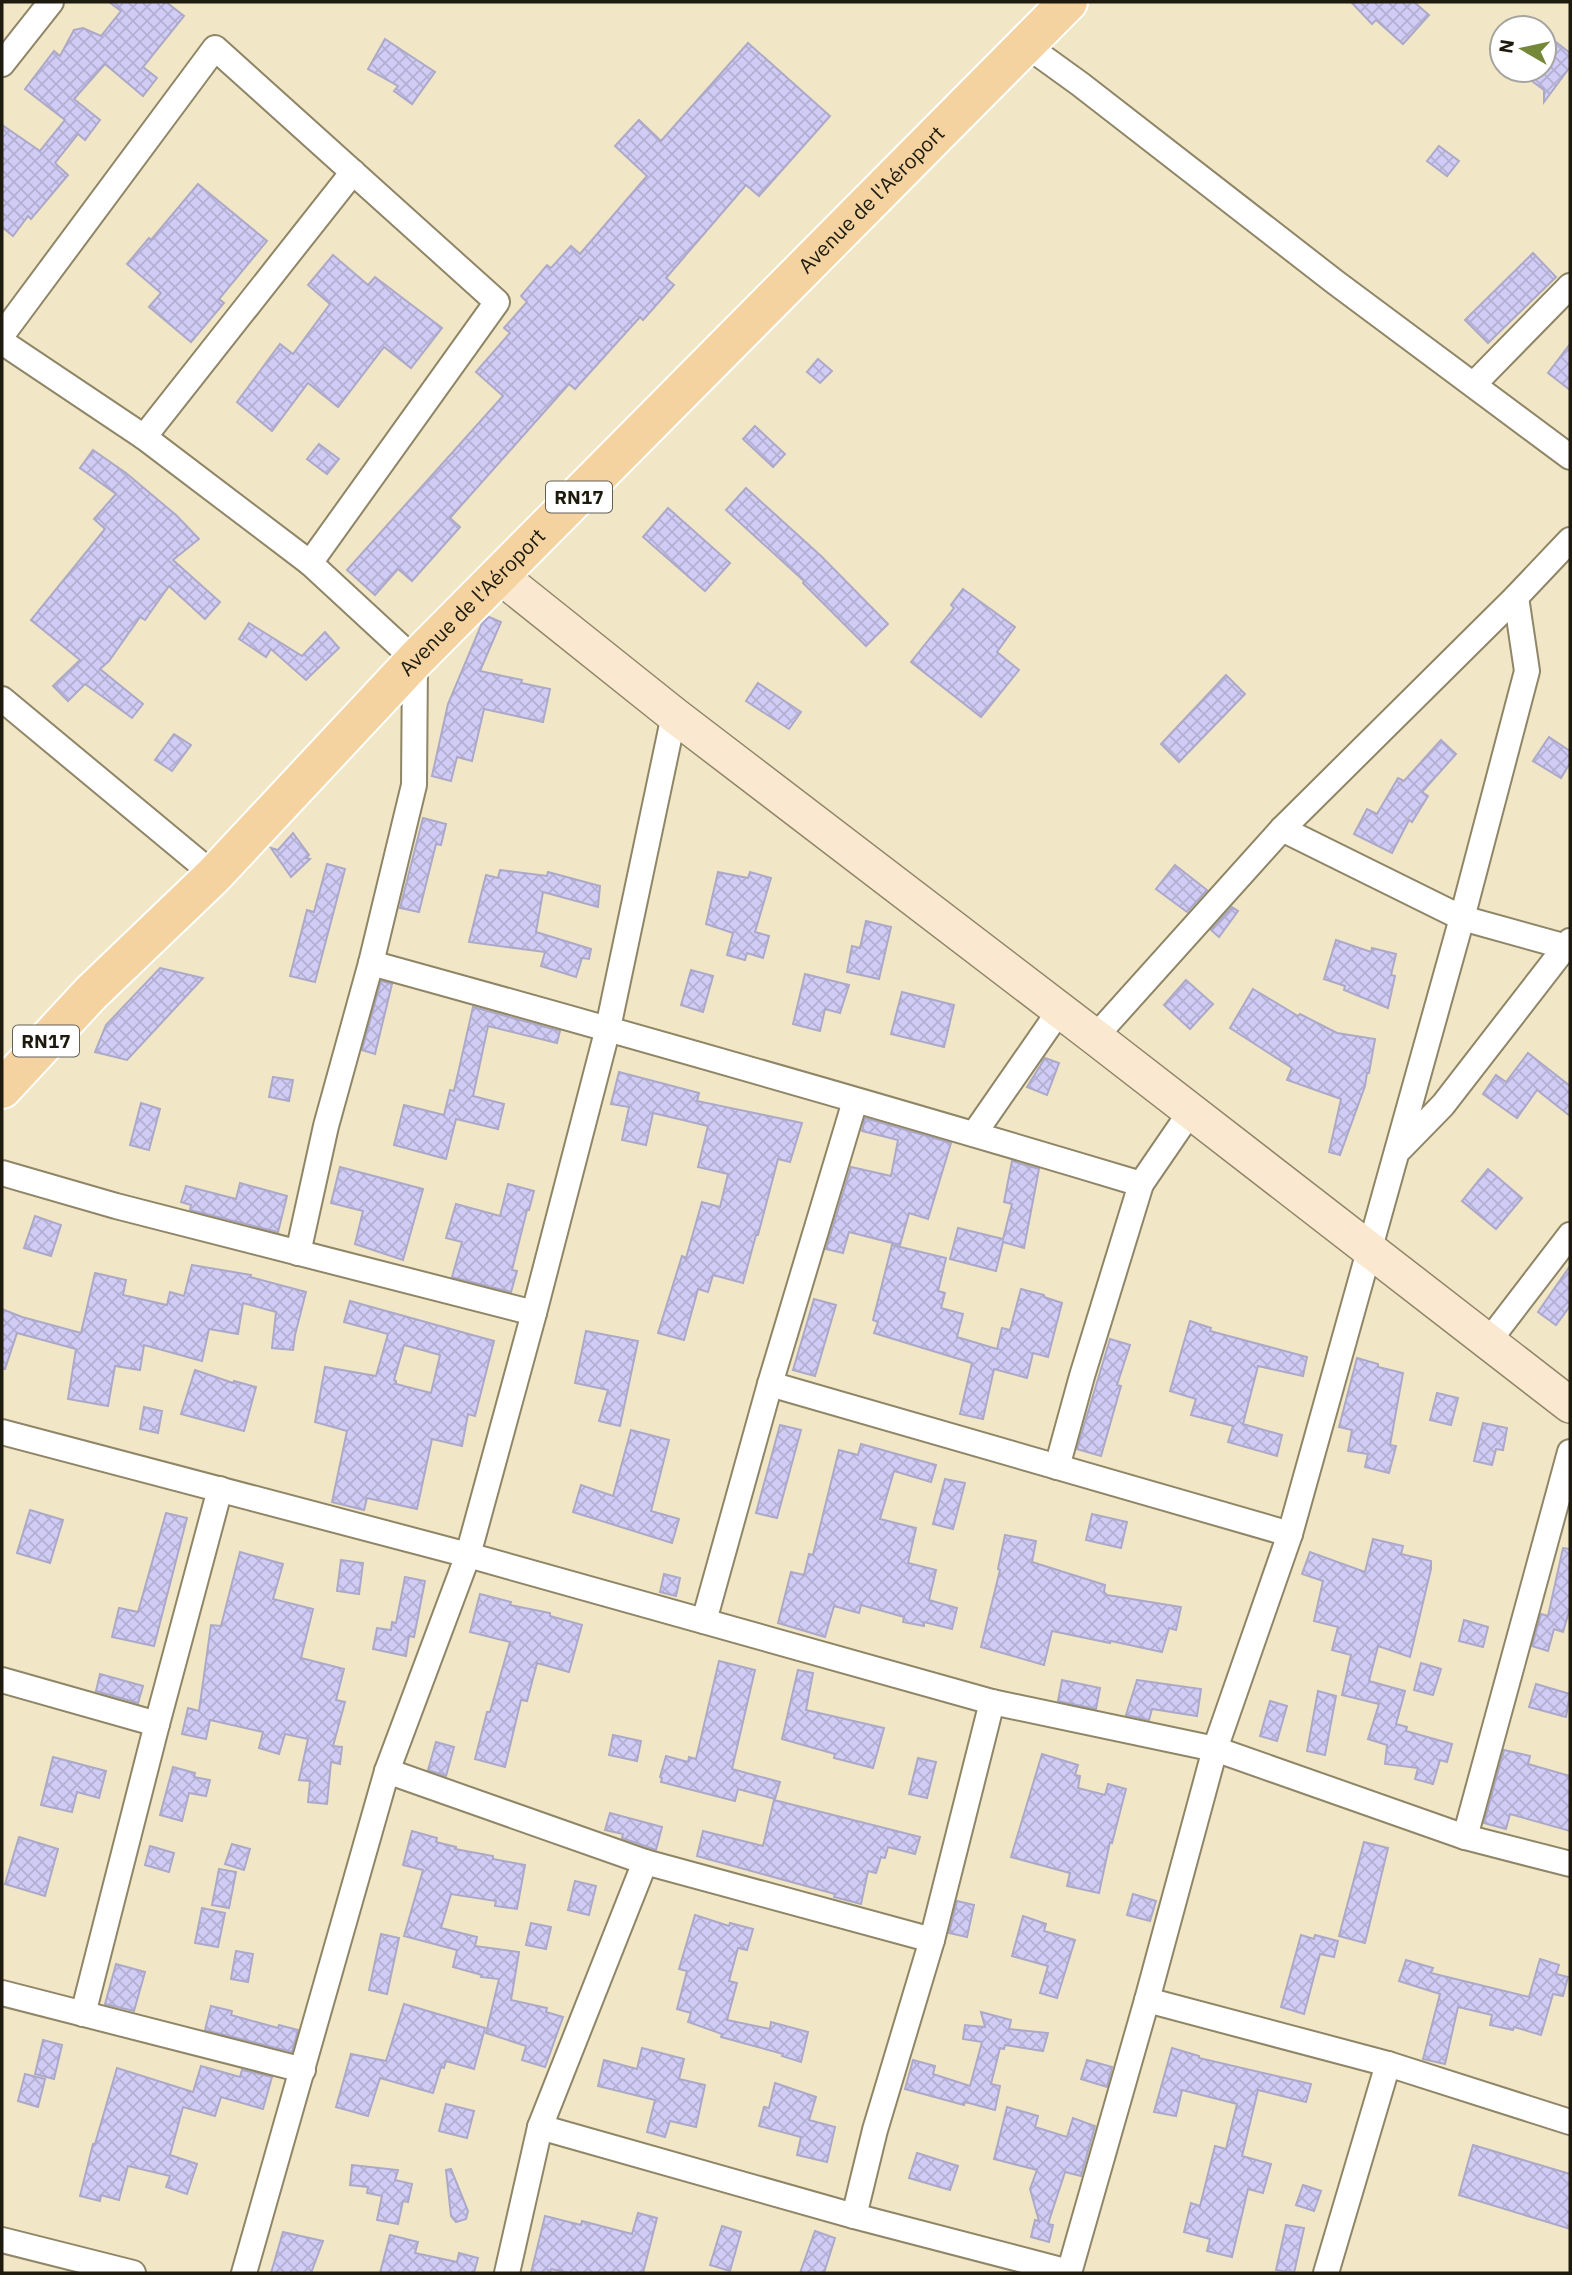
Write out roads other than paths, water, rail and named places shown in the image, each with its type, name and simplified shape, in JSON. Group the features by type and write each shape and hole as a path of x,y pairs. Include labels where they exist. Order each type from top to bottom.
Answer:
{"main road":[{"name":"Avenue de l'Aéroport","path":"2,1089 91,993 214,875 415,660 1068,2"}],"street":[{"path":"2,64 51,2"},
{"path":"1026,45 1335,282 1570,457"},
{"path":"2,335 215,48 498,302 310,564"},
{"path":"144,437 353,172"},
{"path":"1474,384 1570,286"},
{"path":"2,342 144,437 310,564 415,660 414,785 371,963 326,1126 298,1253"},
{"path":"1095,1037 1282,829 1570,540"},
{"path":"500,576 674,715 1570,1405"},
{"path":"540,2127 854,2216 1069,2272 1215,1749 1290,1534 1462,918 1527,670 1516,597"},
{"path":"2,699 214,875"},
{"path":"244,2273 387,1771 468,1555 608,1028 674,715"},
{"path":"1282,829 1462,918 1569,945 1443,1105 1397,1153"},
{"path":"371,963 608,1028 1141,1184"},
{"path":"974,1134 1060,1010"},
{"path":"704,1621 770,1384 855,1101"},
{"path":"1057,1467 1141,1184 1191,1111"},
{"path":"2,1173 116,1206 534,1313"},
{"path":"1488,1342 1570,1235"},
{"path":"770,1384 1290,1534"},
{"path":"2,1432 468,1555 992,1702 1215,1749 1465,1837 1570,1864"},
{"path":"1465,1837 1570,1452"},
{"path":"83,2014 220,1489"},
{"path":"2,1680 157,1724"},
{"path":"854,2216 875,2130 932,1940 992,1702"},
{"path":"387,1771 645,1862 932,1940"},
{"path":"507,2273 540,2127 645,1862"},
{"path":"2,1993 303,2070"},
{"path":"1147,2000 1388,2064 1570,2122"},
{"path":"1326,2273 1388,2064"},
{"path":"2,2240 134,2273"}]}
